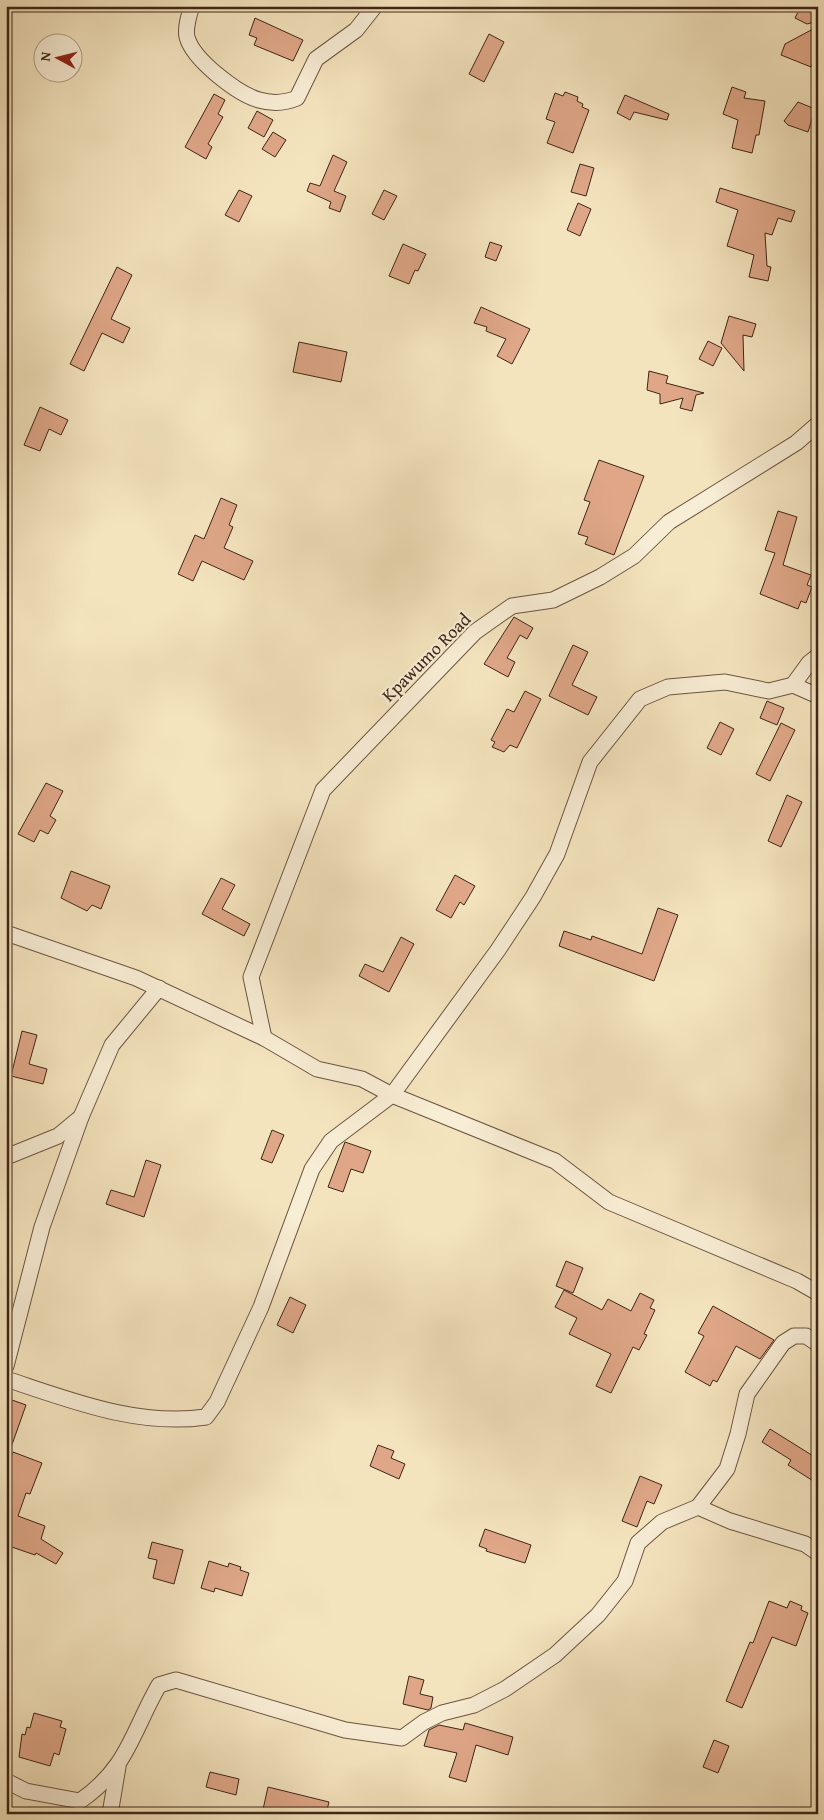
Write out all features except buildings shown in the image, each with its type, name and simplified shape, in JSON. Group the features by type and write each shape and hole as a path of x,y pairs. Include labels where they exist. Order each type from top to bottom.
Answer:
{"street":[{"path":"192,6 187,37 196,52 219,77 259,100 285,103 297,98 316,59 356,30 375,6"},
{"name":"Kpawumo Road","path":"264,1038 250,977 322,790 475,632 512,606 553,600 600,577 634,556 669,522 796,443 818,424"},
{"path":"793,685 809,663 818,656"},
{"path":"6,1379 117,1413 181,1420 206,1417 217,1402 261,1307 312,1169 331,1141 392,1095 533,897 557,854 590,762 640,699 668,687 725,682 770,691 793,685 818,696"},
{"path":"6,933 136,978 264,1038 317,1069 362,1079 392,1095 555,1161 609,1202 797,1282 818,1294"},
{"path":"6,1366 42,1227 81,1117 112,1045 159,988"},
{"path":"6,1157 58,1136 81,1117"},
{"path":"6,1782 26,1791 80,1801 100,1787 118,1765 132,1742 159,1685 176,1680 345,1730 402,1738 424,1722 442,1713 474,1705 505,1689 555,1655 598,1615 625,1582 638,1543 662,1522 698,1507 726,1469 738,1434 747,1394 783,1343 794,1336 806,1336 818,1344"},
{"path":"698,1507 730,1521 805,1544 818,1553"},
{"path":"110,1814 118,1765"}]}
